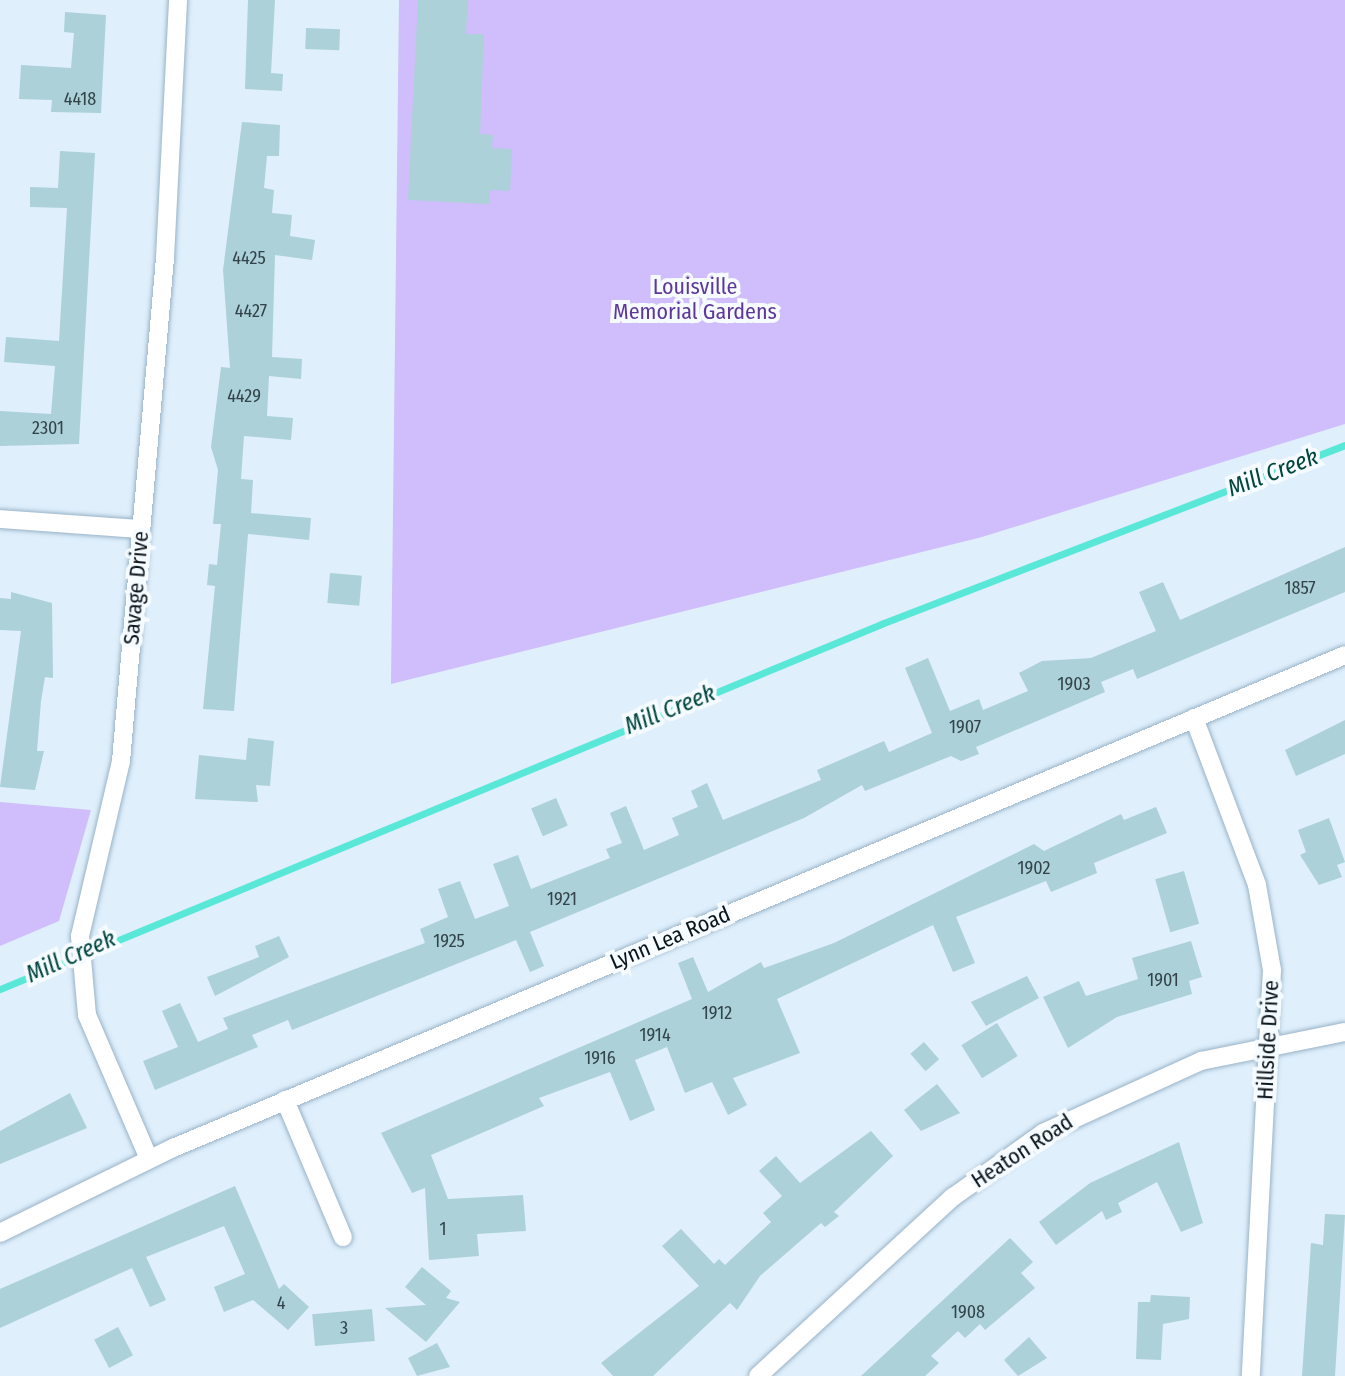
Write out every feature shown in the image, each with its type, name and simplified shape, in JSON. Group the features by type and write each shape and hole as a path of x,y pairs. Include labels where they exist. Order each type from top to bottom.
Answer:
{"street":[{"name":"Savage Drive","path":"149,1159 102,1057 80,975 86,893 121,761 141,529 178,0"},
{"path":"0,519 141,529"},
{"name":"Lynn Lea Road","path":"0,1233 149,1159 285,1100 1345,655"},
{"name":"Hillside Drive","path":"1194,718 1269,931 1269,1043 1251,1376"},
{"name":"Heaton Road","path":"758,1376 1007,1156 1148,1080 1269,1043 1345,1032"},
{"path":"285,1100 343,1237"}],"green space":[{"name":"Louisville Memorial Gardens","path":"399,0 1345,0 1345,424 982,537 391,684"},
{"path":"0,802 91,810 59,921 0,946"}],"building":[{"path":"248,0 275,0 271,73 283,74 282,91 245,89"},
{"path":"418,0 468,0 466,34 484,34 480,134 493,135 492,148 512,149 510,191 490,190 489,204 408,200"},
{"path":"65,12 106,15 101,113 51,112 52,100 19,99 21,65 71,68 74,33 64,32"},
{"path":"306,28 340,29 339,50 305,49"},
{"path":"242,122 280,125 279,156 267,156 264,188 274,190 272,213 292,215 290,236 315,240 312,260 275,255 272,357 302,359 301,379 269,376 267,416 293,418 291,440 244,436 241,479 253,480 251,513 311,518 309,540 248,534 234,711 203,709 215,586 207,585 209,564 217,565 221,524 213,524 218,470 211,447 221,367 230,368 223,270"},
{"path":"60,151 95,153 79,444 0,446 0,411 51,414 55,366 4,362 6,337 59,341 67,208 30,207 30,187 58,188"},
{"path":"1345,547 1345,592 1137,679 1133,669 1101,682 1105,692 976,747 979,754 961,761 951,756 865,791 862,785 804,818 530,932 544,966 530,972 516,940 292,1030 288,1020 252,1035 258,1047 155,1090 143,1061 178,1047 162,1011 180,1003 198,1042 228,1029 223,1018 425,943 420,929 448,917 438,889 460,881 475,919 509,906 493,864 518,855 531,889 610,858 606,849 622,843 610,813 626,806 644,850 679,835 672,818 698,807 691,791 707,783 723,820 821,780 817,770 884,741 889,752 932,733 905,668 928,658 950,711 979,699 983,710 1028,691 1019,673 1042,661 1091,658 1156,631 1139,592 1163,582 1180,620"},
{"path":"330,573 362,576 359,606 327,603"},
{"path":"11,592 52,603 53,678 45,677 41,701 37,751 44,751 35,790 0,787 21,631 0,630 0,598 11,599"},
{"path":"1345,720 1345,754 1296,776 1285,750"},
{"path":"248,738 274,741 270,786 256,785 258,802 195,799 199,755 246,760"},
{"path":"556,798 568,826 543,836 531,809"},
{"path":"1156,807 1167,833 1094,863 1097,873 1051,892 1046,881 956,917 975,963 953,972 933,925 777,999 800,1053 733,1078 747,1105 728,1115 712,1082 685,1093 667,1047 635,1060 655,1110 630,1121 610,1072 539,1098 544,1106 431,1155 448,1199 523,1195 526,1231 477,1234 479,1256 429,1260 425,1188 412,1193 381,1133 692,999 678,963 693,957 708,992 761,962 764,968 834,943 1034,844 1044,851 1121,814 1124,820"},
{"path":"1329,818 1345,862 1337,865 1342,877 1319,885 1300,855 1306,852 1298,830"},
{"path":"1184,871 1199,924 1170,932 1155,879"},
{"path":"279,936 289,957 215,996 207,977 259,957 255,946"},
{"path":"1191,941 1202,977 1189,981 1192,994 1117,1017 1068,1048 1043,997 1079,981 1086,996 1138,979 1132,958"},
{"path":"1027,976 1039,998 986,1026 971,1002"},
{"path":"997,1023 1018,1056 982,1078 961,1045"},
{"path":"924,1042 939,1059 926,1071 910,1054"},
{"path":"937,1084 960,1113 921,1131 904,1110"},
{"path":"70,1093 87,1128 0,1164 0,1131"},
{"path":"871,1131 893,1156 834,1212 839,1216 825,1227 821,1223 760,1276 737,1310 730,1303 653,1376 613,1376 601,1363 699,1286 662,1246 681,1229 714,1264 719,1259 725,1265 771,1222 763,1213 782,1196 759,1171 776,1156 800,1183"},
{"path":"1179,1142 1203,1223 1181,1232 1157,1182 1118,1203 1122,1212 1106,1220 1102,1211 1056,1245 1039,1222 1090,1183"},
{"path":"235,1186 279,1289 284,1284 309,1307 288,1330 253,1300 224,1312 214,1287 245,1274 224,1226 146,1257 166,1300 150,1307 132,1268 0,1328 0,1289"},
{"path":"1325,1214 1345,1215 1335,1376 1302,1376 1311,1243 1323,1245"},
{"path":"1010,1238 1033,1262 1021,1273 1035,1288 985,1330 980,1324 965,1338 958,1331 931,1356 939,1363 925,1376 861,1376"},
{"path":"422,1267 451,1291 446,1298 460,1302 426,1342 385,1308 426,1305 405,1287"},
{"path":"1151,1295 1190,1297 1189,1319 1163,1324 1161,1360 1136,1359 1138,1302 1150,1302"},
{"path":"372,1309 375,1341 315,1346 312,1314"},
{"path":"118,1327 133,1355 109,1368 94,1340"},
{"path":"1029,1337 1047,1358 1018,1376 1004,1360"},
{"path":"437,1343 450,1367 417,1376 408,1358"}],"waterway":[{"name":"Mill Creek","path":"0,989 881,624 1345,445"}]}
